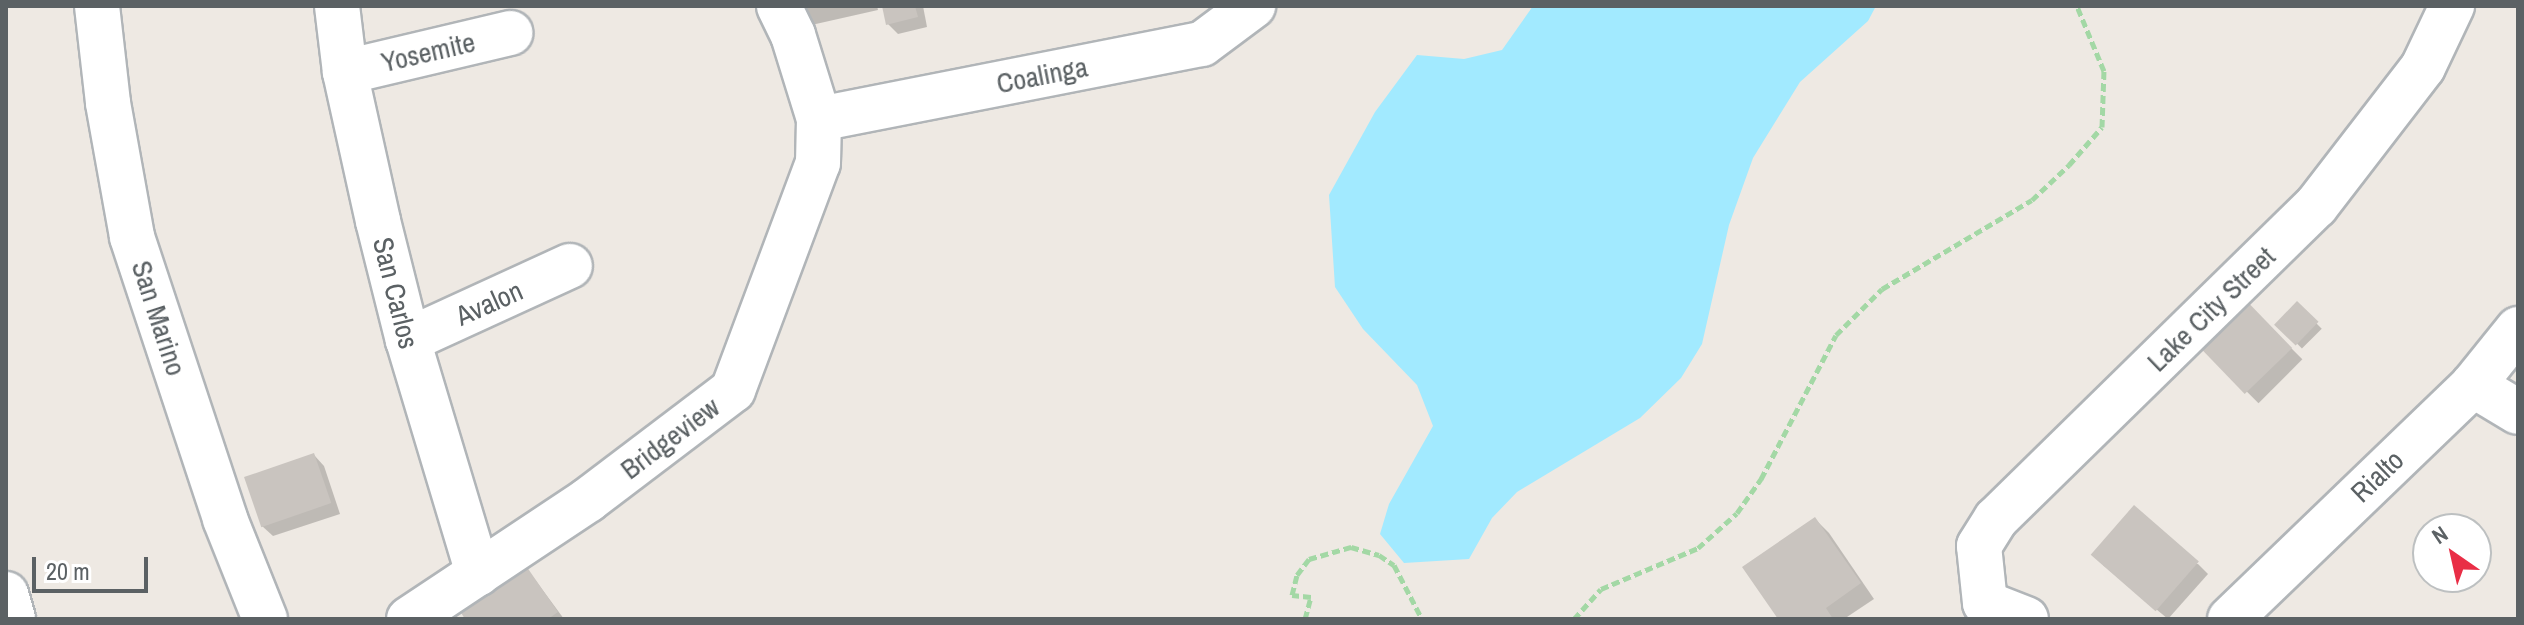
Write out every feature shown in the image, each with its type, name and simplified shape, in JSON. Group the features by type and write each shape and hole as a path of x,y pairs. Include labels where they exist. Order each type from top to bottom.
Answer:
{"street":[{"name":"San Marino","path":"97,6 108,103 132,237 225,519 265,619"},
{"name":"San Carlos","path":"337,6 345,72 408,340 478,574"},
{"name":"Bridgeview","path":"409,619 588,500 733,390 818,163 819,119 793,35 779,6"},
{"name":"Coalinga","path":"819,119 1201,25 1253,6"},
{"name":"Lake City Street","path":"1975,611 1979,546 1996,519 2316,206 2423,67 2452,6"},
{"name":"Yosemite","path":"345,72 510,33"},
{"name":"Avalon","path":"408,340 570,266"},
{"name":"Rialto","path":"2230,619 2473,385 2518,329"},
{"path":"2473,385 2518,412"},
{"path":"6,594 13,619"},
{"path":"1975,611 2026,619"}],"path":[{"path":"1574,619 1601,589 1698,548 1737,513 1761,479 1836,335 1882,289 2032,200 2069,165 2102,127 2104,71 2077,6"},
{"path":"1305,619 1311,597 1292,595 1297,575 1309,559 1351,547 1379,555 1394,565 1422,619"}],"water":[{"path":"1533,6 1876,6 1868,21 1800,82 1753,158 1729,225 1702,344 1681,378 1640,418 1517,492 1492,518 1469,559 1404,563 1380,534 1389,504 1433,426 1417,385 1363,329 1335,287 1329,195 1375,112 1417,55 1464,59 1502,50"}],"building":[{"path":"882,6 915,6 918,17 886,25"},
{"path":"2238,292 2292,348 2245,394 2191,338"},
{"path":"2297,301 2319,322 2296,346 2274,325"},
{"path":"314,453 331,503 261,527 244,477"},
{"path":"2134,505 2199,561 2156,611 2091,555"},
{"path":"1815,517 1861,583 1826,608 1833,619 1778,619 1742,567"},
{"path":"522,560 558,612 548,619 465,619 456,605"}]}
